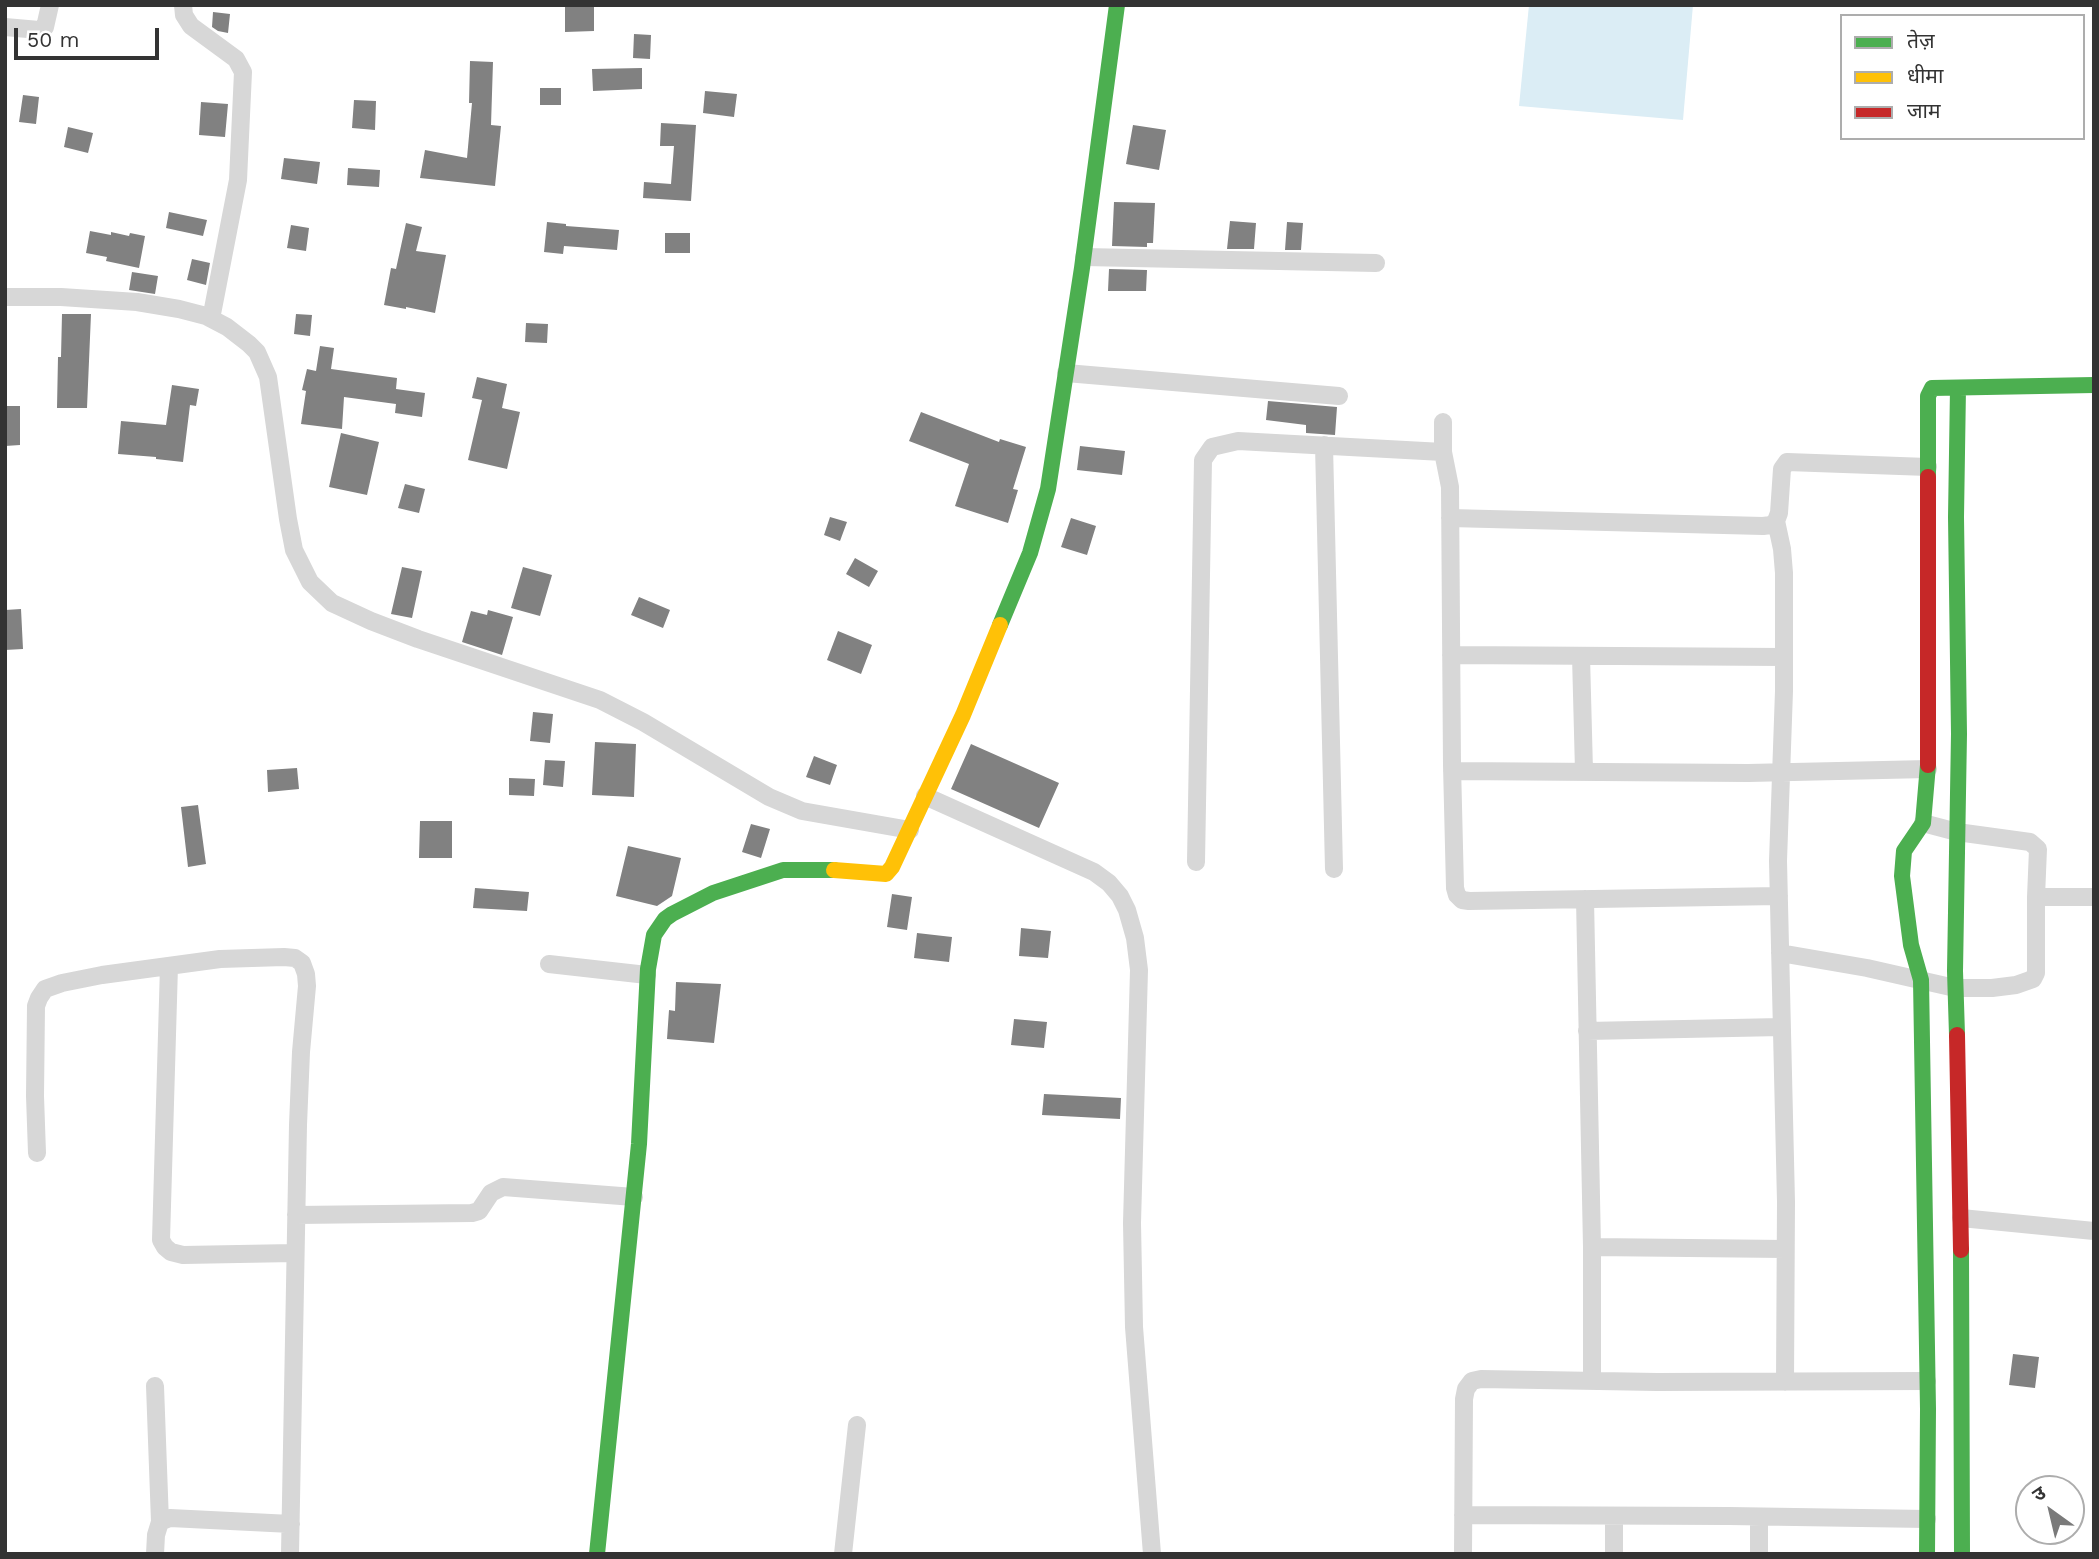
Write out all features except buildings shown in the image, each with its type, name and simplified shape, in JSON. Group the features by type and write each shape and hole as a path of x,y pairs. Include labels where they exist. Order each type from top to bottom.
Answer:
{"street":[{"path":"5,27 39,30 45,27 50,5"},
{"path":"183,5 184,15 191,26 236,59 243,72 238,180 211,319"},
{"path":"597,1554 639,1144 648,975 654,935 665,919 683,908 713,893 783,870 813,869 886,874 892,867 963,715 1034,541 1048,489 1084,257 1116,5"},
{"path":"1084,257 1376,263"},
{"path":"5,297 61,297 137,302 179,309 228,327 249,344 257,352 268,377 288,519 295,550 310,582 332,603 418,639 600,700 643,722 769,797 802,811 910,830"},
{"path":"1066,373 1339,396"},
{"path":"1927,1554 1928,1409 1921,980 1908,925 1902,876 1904,851 1923,823 1927,769 1927,397 1929,391 1937,387 2094,385"},
{"path":"1958,388 1956,517 1959,734 1955,988 1961,1217 1962,1554"},
{"path":"1443,422 1443,452 1450,480 1452,771 1457,895 1462,900 1469,901 1779,896"},
{"path":"1196,862 1203,460 1212,447 1238,441 1443,452"},
{"path":"1324,445 1334,869"},
{"path":"1450,518 1763,526 1776,521 1782,469 1792,460 1928,467"},
{"path":"1776,521 1784,562 1779,896 1786,1249 1785,1382"},
{"path":"1451,655 1784,657"},
{"path":"1581,656 1584,771"},
{"path":"1452,771 1748,773 1927,769"},
{"path":"925,796 1094,872 1109,883 1127,910 1135,938 1139,970 1132,1209 1134,1327 1152,1554"},
{"path":"1780,953 1955,988 1992,988 2016,985 2033,979 2036,973 2039,855 2035,845 2030,842 1957,832 1923,823"},
{"path":"2036,897 2094,897"},
{"path":"1585,899 1592,1381"},
{"path":"37,1153 34,1096 36,1006 45,989 102,975 220,959 284,957 295,958 302,963 307,986 301,1052 294,1253 290,1554"},
{"path":"549,964 648,975"},
{"path":"169,966 161,1240 171,1252 183,1255 294,1253"},
{"path":"1587,1031 1782,1027"},
{"path":"296,1215 472,1213 482,1208 491,1193 503,1187 634,1197"},
{"path":"1961,1217 2094,1231"},
{"path":"1592,1247 1786,1249"},
{"path":"1463,1554 1464,1399 1466,1389 1472,1381 1927,1381"},
{"path":"155,1386 160,1522 155,1554"},
{"path":"1928,1409 1962,1411"},
{"path":"843,1554 857,1425"},
{"path":"1463,1515 1927,1520"},
{"path":"1614,1516 1614,1554"},
{"path":"1759,1517 1759,1554"},
{"path":"160,1522 170,1518 291,1524"}],"shaded area":[{"path":"1529,5 1693,5 1683,120 1519,106"}],"traffic: fast":[{"path":"1000,625 1030,553 1048,489 1082,268 1117,5"},
{"path":"1928,477 1928,396 1932,388 2094,385"},
{"path":"1957,1035 1958,388"},
{"path":"1927,1554 1928,1409 1921,980 1911,945 1902,876 1904,851 1923,823 1928,765"},
{"path":"597,1554 639,1144 648,969 654,935 672,914 713,893 783,870 834,870"},
{"path":"1961,1250 1962,1554"}],"traffic: slow":[{"path":"834,870 886,874 892,867 963,715 1000,625"}],"traffic: jam":[{"path":"1928,477 1928,765"},
{"path":"1957,1035 1961,1250"}]}
